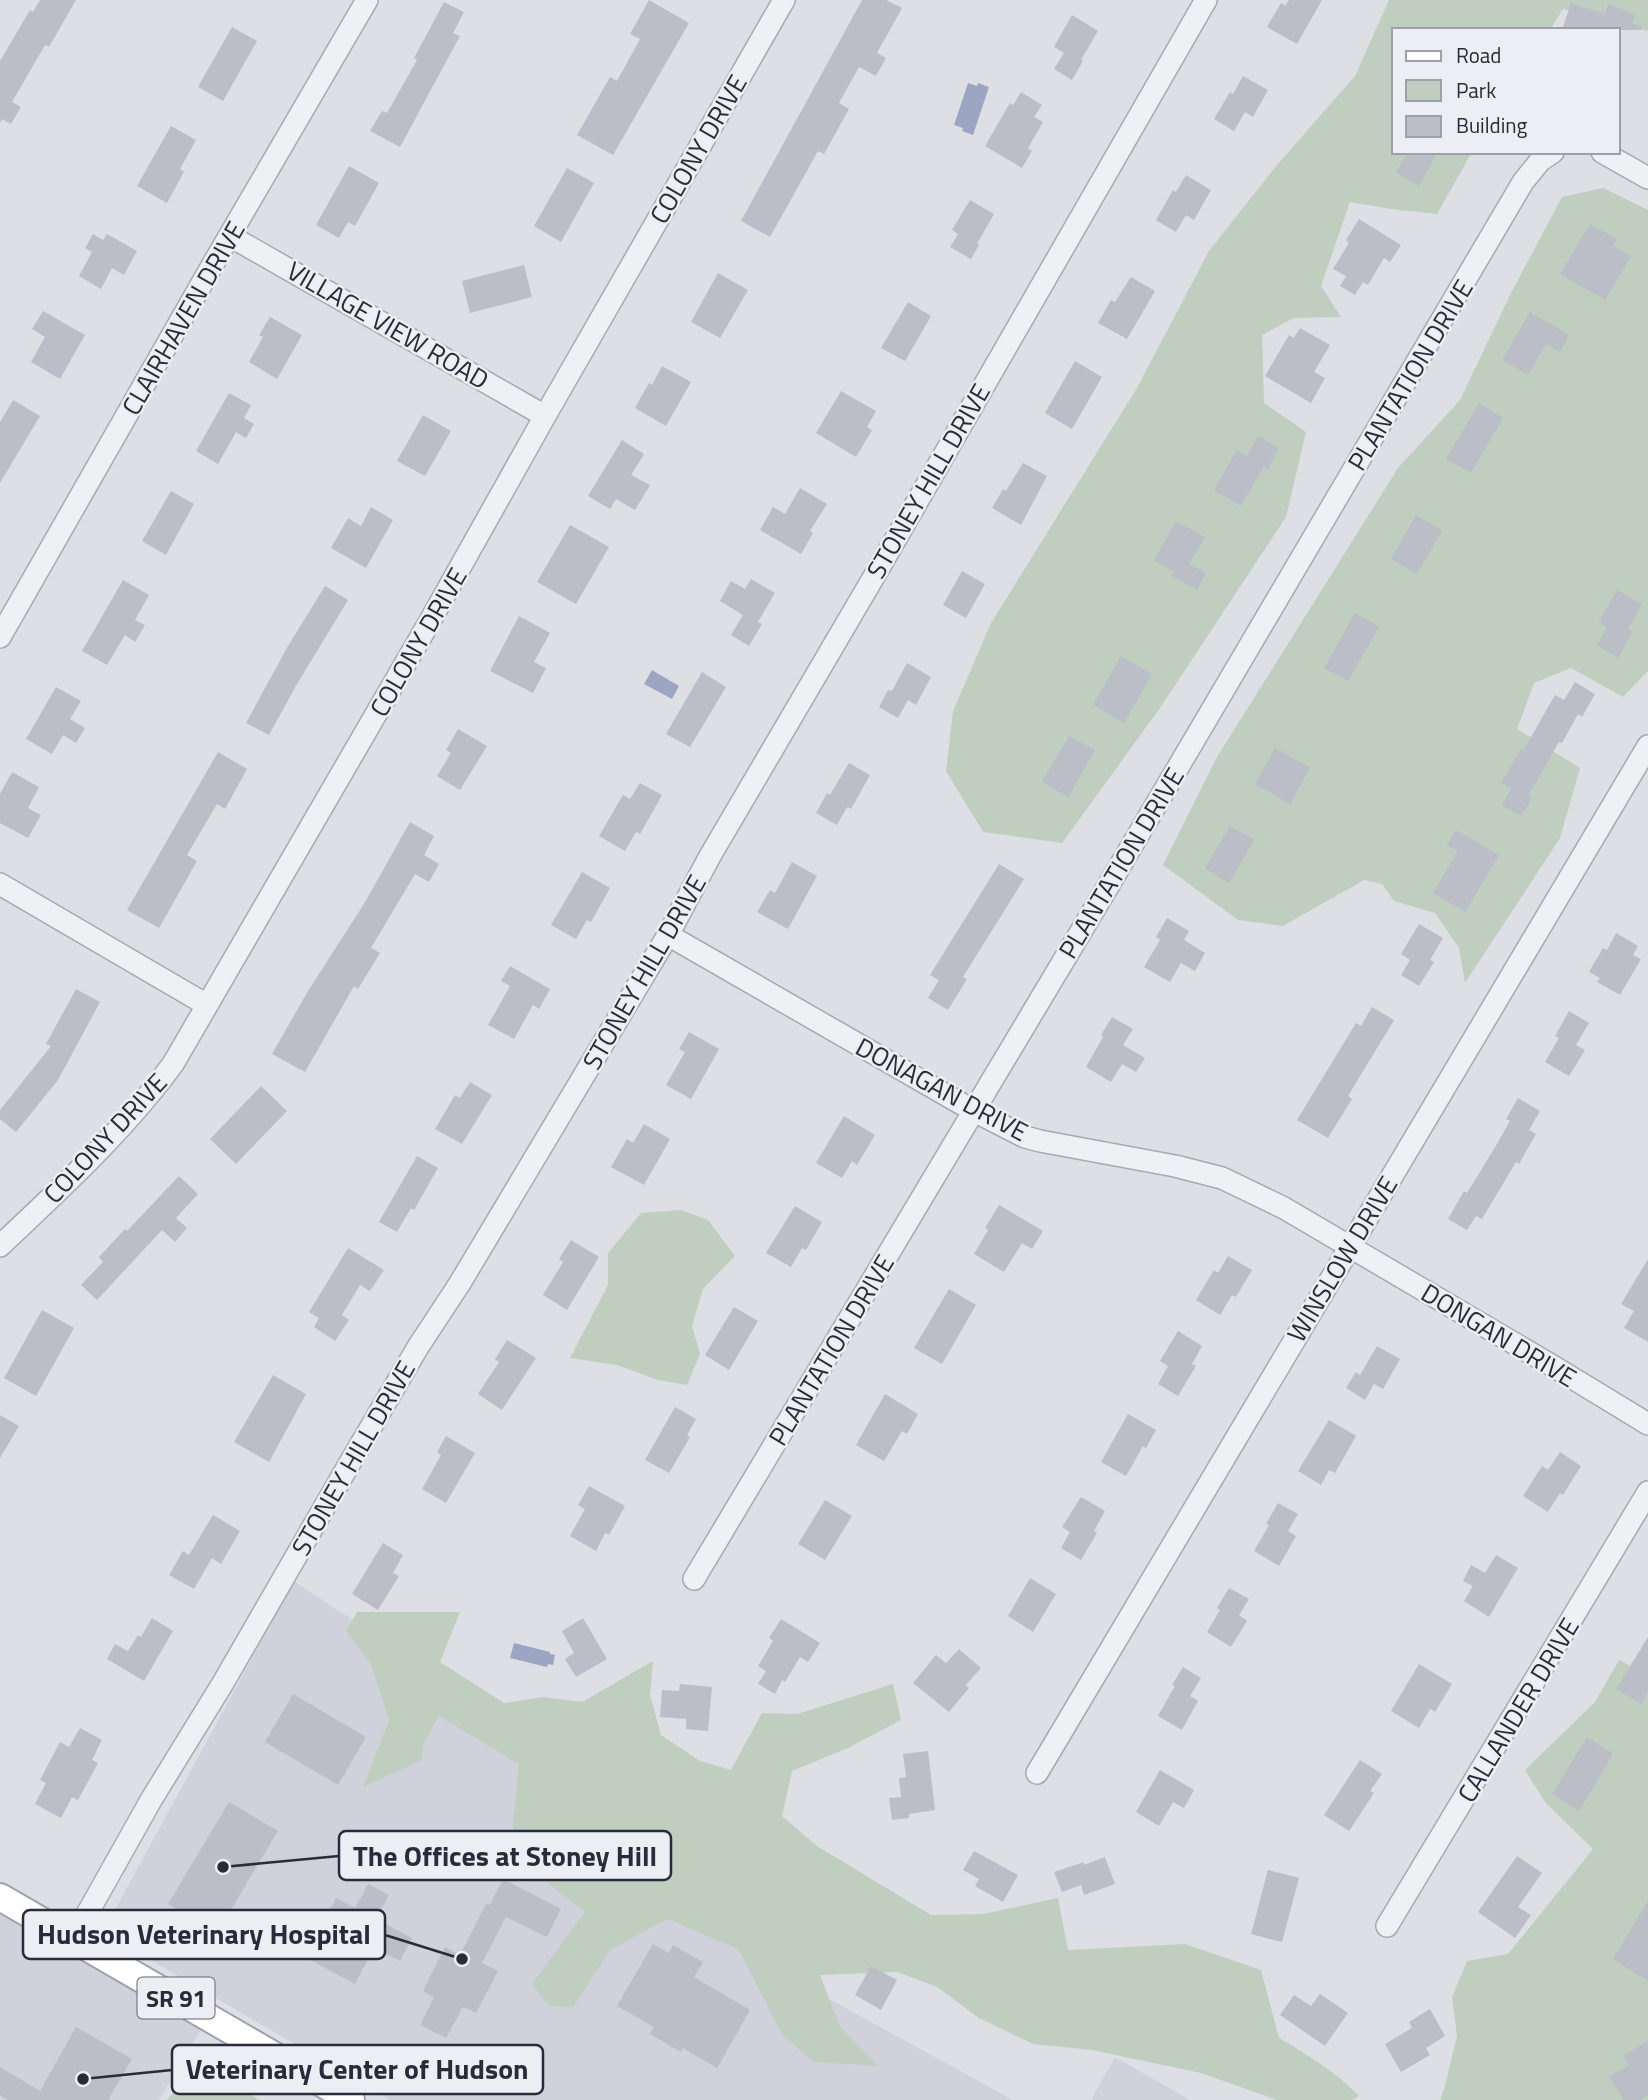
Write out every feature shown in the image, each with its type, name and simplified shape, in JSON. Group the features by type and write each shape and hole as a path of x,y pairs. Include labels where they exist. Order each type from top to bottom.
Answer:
{"main road":[{"name":"SR 91","path":"0,1897 351,2100"}],"street":[{"name":"CLAIRHAVEN DRIVE","path":"0,637 367,0"},
{"name":"COLONY DRIVE","path":"0,1246 82,1168 152,1092 173,1064 430,621 784,0"},
{"name":"STONEY HILL DRIVE","path":"74,1938 151,1800 228,1675 418,1347 460,1283 668,934 710,856 1206,0"},
{"name":"PLANTATION DRIVE","path":"694,1579 1523,182 1540,161 1550,154"},
{"path":"1606,154 1648,178"},
{"name":"VILLAGE VIEW ROAD","path":"230,236 545,416"},
{"name":"WINSLOW DRIVE","path":"1037,1773 1648,746"},
{"path":"0,884 207,1005"},
{"name":"DONAGAN DRIVE","path":"668,934 974,1111 1025,1137 1175,1166 1222,1178 1283,1208 1349,1247"},
{"name":"DONGAN DRIVE","path":"1349,1247 1648,1424"},
{"name":"CALLANDER DRIVE","path":"1387,1927 1648,1492"}],"shaded area":[{"path":"294,1581 564,1761 653,1902 1013,2100 390,2100 103,1932"},
{"path":"0,1907 205,2023 159,2100 0,2100"},
{"path":"1115,2057 1190,2100 1091,2100"}],"green space":[{"path":"1389,0 1648,0 1648,31 1563,9 1551,28 1392,28 1392,154 1471,154 1437,214 1350,202 1321,286 1341,317 1294,318 1262,335 1264,403 1306,432 1286,517 1160,708 1062,843 983,832 946,771 953,711 991,623 1137,388 1209,251 1277,165 1355,76"},
{"path":"1603,188 1648,210 1648,671 1623,697 1571,668 1534,683 1517,729 1580,768 1560,838 1465,983 1459,948 1435,913 1394,901 1382,884 1364,880 1283,926 1238,920 1163,865 1217,757 1398,468 1460,400 1512,291 1562,197"},
{"path":"681,1210 708,1220 735,1256 703,1289 692,1326 700,1354 687,1385 658,1380 617,1365 570,1358 608,1285 608,1253 641,1213"},
{"path":"357,1612 460,1612 440,1662 504,1703 543,1697 582,1702 653,1661 650,1695 661,1735 700,1761 731,1770 762,1713 797,1714 893,1684 901,1720 848,1748 792,1771 782,1816 817,1846 931,1915 983,1914 1058,1898 1068,1950 1185,1944 1261,1970 1279,2038 1331,2071 1359,2096 1352,2100 1277,2100 1201,2073 1092,2050 1033,2044 979,2018 937,1987 897,1972 820,1975 840,2027 878,2066 813,2062 782,2034 738,1949 667,1919 610,1950 573,2007 549,2006 532,1984 585,1912 514,1857 513,1822 519,1764 439,1716 423,1745 422,1760 363,1787 389,1720 371,1664 346,1631"},
{"path":"1619,1660 1648,1675 1648,2100 1440,2100 1457,2036 1452,1997 1467,1961 1508,1954 1593,1849 1545,1802 1525,1770 1595,1702"},
{"path":"200,2068 260,2100 166,2100"}],"water":[{"path":"968,83 989,87 973,135 954,125"},
{"path":"652,670 679,686 672,699 644,684"},
{"path":"514,1643 550,1652 555,1655 553,1665 548,1664 547,1667 510,1658"}],"building":[{"path":"40,0 76,0 49,47 45,45 12,102 21,107 11,124 2,119 0,123 0,61 30,10 33,12"},
{"path":"649,0 689,23 613,155 577,135 610,77 617,81 640,39 630,34"},
{"path":"862,0 886,0 902,8 877,53 886,58 876,76 859,67 839,103 849,109 824,154 818,151 770,237 741,221"},
{"path":"1289,0 1322,0 1297,44 1267,27 1281,3 1285,6"},
{"path":"444,2 464,12 453,33 460,36 400,147 370,131 382,111 387,113 417,60 414,58"},
{"path":"1571,3 1605,14 1608,4 1635,14 1632,23 1642,27 1641,30 1563,28"},
{"path":"1072,15 1098,31 1072,80 1054,69 1064,53 1054,47"},
{"path":"232,27 257,41 223,101 198,87"},
{"path":"1243,76 1268,90 1253,117 1245,112 1234,131 1214,119"},
{"path":"1021,92 1042,105 1034,117 1043,122 1028,148 1032,151 1022,168 985,146 1010,103 1013,105"},
{"path":"171,126 196,140 180,169 184,172 167,203 137,186"},
{"path":"1407,154 1437,154 1419,186 1396,172"},
{"path":"349,166 379,183 355,226 348,222 339,238 316,225"},
{"path":"567,168 594,183 561,242 534,226"},
{"path":"1186,175 1211,190 1194,220 1186,215 1176,232 1156,220 1173,190 1176,192"},
{"path":"970,200 994,214 971,259 950,247 958,234 952,230"},
{"path":"1359,219 1401,245 1390,262 1384,258 1368,285 1363,282 1355,295 1340,286 1346,276 1333,269 1349,243 1346,240"},
{"path":"1590,224 1617,239 1613,246 1631,256 1605,300 1560,274"},
{"path":"93,234 103,240 107,234 137,251 124,275 112,268 101,289 79,276 92,252 85,248"},
{"path":"524,265 532,297 470,313 462,281"},
{"path":"718,273 748,290 720,338 691,322"},
{"path":"1131,277 1155,291 1127,339 1098,323 1111,300 1115,302"},
{"path":"908,302 931,316 905,361 881,348"},
{"path":"43,311 85,335 60,379 31,362 45,337 32,329"},
{"path":"1530,312 1569,335 1560,352 1546,344 1528,375 1502,360"},
{"path":"270,317 302,335 277,379 249,362 263,337 259,335"},
{"path":"1300,328 1330,345 1314,372 1325,378 1311,403 1265,376 1289,335 1294,338"},
{"path":"1075,361 1102,377 1072,429 1045,413"},
{"path":"662,366 691,382 666,426 635,408"},
{"path":"841,391 876,411 867,427 872,430 856,457 816,433"},
{"path":"229,393 251,405 244,418 254,424 246,438 236,432 218,464 196,451"},
{"path":"13,400 40,416 0,483 0,422"},
{"path":"1479,403 1503,418 1471,473 1446,459"},
{"path":"423,415 451,431 425,476 397,461"},
{"path":"1258,436 1279,448 1268,469 1264,466 1241,506 1214,490 1237,450 1247,456"},
{"path":"622,440 644,454 631,475 650,485 635,510 616,499 610,509 588,496"},
{"path":"1023,463 1047,476 1021,525 992,508"},
{"path":"800,488 827,504 810,531 813,533 801,554 760,530 773,507 785,514"},
{"path":"171,491 194,504 166,555 142,541"},
{"path":"371,507 393,520 366,568 331,548 348,518 361,526"},
{"path":"1416,515 1442,531 1417,574 1391,559"},
{"path":"1176,521 1205,537 1189,564 1206,573 1197,590 1172,576 1174,572 1154,560"},
{"path":"570,525 609,547 576,604 537,582"},
{"path":"962,571 985,584 966,618 943,605"},
{"path":"751,579 775,593 758,622 762,624 749,646 731,635 743,615 720,601 731,581 745,589"},
{"path":"123,580 149,595 135,620 145,625 135,642 125,635 107,665 82,651"},
{"path":"325,586 348,600 269,735 246,723"},
{"path":"1617,590 1642,604 1628,629 1633,631 1618,658 1597,645 1607,627 1599,622"},
{"path":"1355,613 1379,627 1348,681 1324,668"},
{"path":"519,616 550,633 534,662 546,668 533,693 490,671"},
{"path":"1121,656 1152,674 1124,723 1093,705"},
{"path":"907,663 931,677 916,705 908,700 898,718 879,707 888,690 892,691"},
{"path":"702,672 726,687 690,747 666,734"},
{"path":"1575,682 1595,694 1582,717 1578,714 1562,743 1559,742 1528,796 1532,798 1521,816 1502,805 1511,789 1501,783 1555,695 1564,700"},
{"path":"56,687 81,701 70,719 85,728 76,743 63,735 52,754 26,739"},
{"path":"458,729 487,746 460,790 437,776 451,753 446,750"},
{"path":"1069,736 1095,750 1068,797 1042,782"},
{"path":"1275,748 1310,768 1290,804 1255,784"},
{"path":"218,752 247,769 225,809 217,804 187,855 197,861 159,928 127,910"},
{"path":"849,763 870,775 851,809 847,807 837,825 816,813"},
{"path":"12,772 39,787 28,808 41,815 28,838 0,823 0,794"},
{"path":"640,783 662,795 640,834 636,832 625,851 599,836 623,795 630,799"},
{"path":"410,822 434,836 424,855 439,864 429,882 415,874 371,948 380,953 358,989 354,986 305,1072 272,1054 308,991 364,904"},
{"path":"1230,826 1254,840 1229,883 1205,868"},
{"path":"1456,830 1499,855 1465,912 1433,893 1458,851 1447,845"},
{"path":"792,862 817,876 788,929 757,912 770,890 775,893"},
{"path":"999,864 1024,879 963,977 967,979 948,1010 928,998 939,980 930,975"},
{"path":"582,872 610,888 591,922 587,920 576,939 551,925"},
{"path":"1167,918 1189,931 1184,940 1205,953 1195,971 1181,963 1170,982 1144,967 1160,940 1156,937"},
{"path":"1419,924 1443,938 1430,960 1434,962 1419,986 1401,975 1410,960 1401,954"},
{"path":"1616,933 1638,946 1633,955 1641,959 1620,995 1597,982 1600,978 1589,972 1603,948 1607,950"},
{"path":"510,966 550,989 539,1009 533,1005 514,1039 488,1025 510,986 501,981"},
{"path":"76,989 100,1002 58,1080 16,1132 0,1119 0,1110 51,1046 46,1044"},
{"path":"1372,1007 1394,1020 1348,1096 1352,1099 1328,1138 1297,1120 1356,1023 1361,1026"},
{"path":"1569,1011 1589,1023 1576,1045 1585,1050 1569,1076 1545,1062 1559,1038 1555,1036"},
{"path":"1112,1017 1133,1029 1123,1045 1145,1058 1136,1072 1122,1064 1111,1082 1086,1067"},
{"path":"689,1032 719,1049 691,1099 666,1085 685,1052 679,1049"},
{"path":"470,1082 492,1095 462,1144 435,1129 455,1095 460,1098"},
{"path":"261,1086 287,1111 236,1164 210,1139"},
{"path":"1518,1098 1540,1111 1529,1130 1536,1134 1482,1219 1476,1216 1467,1230 1448,1219 1494,1149 1510,1121 1506,1119"},
{"path":"844,1116 875,1135 857,1165 852,1161 842,1178 816,1163"},
{"path":"644,1124 670,1139 644,1185 611,1167 627,1139 633,1143"},
{"path":"417,1156 438,1168 414,1210 411,1208 397,1232 379,1222"},
{"path":"179,1176 198,1194 176,1218 187,1228 175,1242 162,1230 97,1300 81,1285 103,1262 99,1257"},
{"path":"999,1205 1043,1231 1032,1249 1022,1243 1004,1272 974,1254"},
{"path":"795,1206 822,1222 806,1250 802,1248 791,1267 766,1253"},
{"path":"571,1240 599,1257 567,1310 543,1295 563,1262 559,1259"},
{"path":"348,1248 384,1270 370,1291 360,1285 342,1315 349,1320 335,1341 314,1327 319,1318 309,1312"},
{"path":"1228,1256 1252,1270 1236,1297 1232,1295 1220,1315 1196,1300 1214,1270 1218,1273"},
{"path":"1648,1259 1648,1342 1624,1328 1634,1311 1621,1304"},
{"path":"949,1289 976,1305 942,1364 914,1348"},
{"path":"734,1307 758,1321 729,1370 705,1355"},
{"path":"42,1310 74,1328 36,1396 4,1378"},
{"path":"1178,1331 1202,1346 1192,1364 1196,1366 1178,1396 1158,1384 1168,1366 1160,1361"},
{"path":"507,1340 536,1358 502,1410 478,1394 499,1362 495,1359"},
{"path":"1377,1346 1400,1359 1383,1389 1374,1384 1365,1400 1346,1388 1356,1372 1360,1375"},
{"path":"273,1375 306,1394 269,1462 234,1442"},
{"path":"885,1394 918,1414 907,1434 902,1431 884,1461 856,1445"},
{"path":"675,1407 696,1419 687,1435 690,1437 669,1473 645,1460"},
{"path":"1128,1414 1156,1430 1146,1448 1143,1446 1126,1476 1101,1462"},
{"path":"0,1415 19,1426 0,1458"},
{"path":"1329,1420 1356,1436 1335,1473 1329,1470 1321,1485 1298,1471"},
{"path":"446,1436 475,1453 446,1503 422,1489 441,1455 437,1452"},
{"path":"1560,1452 1581,1466 1563,1495 1560,1493 1548,1512 1523,1496 1542,1466 1548,1470"},
{"path":"589,1486 625,1506 609,1535 605,1533 596,1551 570,1536 585,1509 578,1505"},
{"path":"1081,1497 1105,1511 1094,1531 1097,1533 1081,1560 1061,1548 1070,1532 1062,1527"},
{"path":"825,1500 852,1516 825,1560 798,1544"},
{"path":"1278,1503 1298,1514 1288,1531 1296,1536 1279,1566 1254,1551"},
{"path":"213,1515 240,1531 221,1564 212,1558 194,1589 169,1575 183,1551 189,1555"},
{"path":"383,1543 403,1555 393,1573 399,1576 378,1610 352,1594"},
{"path":"1496,1555 1518,1568 1489,1617 1464,1601 1473,1586 1463,1581 1471,1565 1485,1573"},
{"path":"1030,1578 1056,1594 1033,1632 1008,1616"},
{"path":"1229,1588 1249,1599 1239,1615 1247,1621 1231,1647 1207,1632"},
{"path":"152,1618 173,1631 144,1681 107,1659 115,1644 128,1651 138,1635 141,1637"},
{"path":"583,1618 607,1659 576,1677 565,1659 574,1653 562,1631"},
{"path":"781,1619 820,1643 808,1662 800,1657 775,1694 758,1684 766,1671 758,1666 773,1641 769,1638"},
{"path":"1648,1637 1648,1692 1641,1704 1616,1689"},
{"path":"959,1649 981,1668 966,1685 969,1688 949,1712 913,1683 936,1655 946,1663"},
{"path":"1419,1664 1452,1684 1435,1712 1430,1709 1419,1728 1391,1711"},
{"path":"1183,1667 1201,1678 1190,1696 1198,1701 1182,1730 1158,1716"},
{"path":"680,1684 712,1687 708,1731 686,1729 686,1719 660,1717 662,1690 679,1691"},
{"path":"293,1694 366,1737 338,1785 265,1742"},
{"path":"80,1728 102,1740 92,1760 98,1763 78,1800 72,1797 61,1818 35,1804 46,1783 40,1780 60,1742 69,1747"},
{"path":"1587,1737 1613,1754 1579,1811 1552,1794"},
{"path":"928,1751 935,1810 892,1820 889,1798 901,1797 899,1778 906,1777 903,1754"},
{"path":"1360,1760 1382,1774 1370,1791 1374,1793 1349,1831 1324,1815"},
{"path":"1160,1770 1194,1790 1184,1808 1173,1802 1159,1826 1136,1812"},
{"path":"229,1802 278,1831 217,1933 168,1904"},
{"path":"974,1851 1018,1875 1003,1902 975,1886 979,1879 963,1870"},
{"path":"1517,1856 1542,1873 1518,1907 1531,1915 1515,1938 1478,1912"},
{"path":"1105,1857 1115,1884 1084,1895 1081,1885 1062,1892 1054,1872"},
{"path":"1268,1870 1299,1878 1282,1942 1251,1934"},
{"path":"503,1879 561,1909 547,1937 506,1917 482,1963 498,1971 476,2013 463,2007 446,2038 420,2025 434,1997 423,1991 445,1947 460,1955 486,1904 490,1905"},
{"path":"368,1884 389,1895 376,1919 412,1938 400,1961 374,1948 355,1984 305,1957 336,1898 355,1908"},
{"path":"1648,1901 1648,1981 1613,1959"},
{"path":"653,1944 669,1953 673,1945 703,1962 694,1977 750,2010 717,2068 683,2048 681,2052 650,2034 654,2027 617,2006"},
{"path":"871,1966 897,1980 881,2010 855,1995"},
{"path":"1320,1994 1348,2013 1325,2046 1280,2015 1294,1995 1311,2006"},
{"path":"1430,2009 1445,2036 1426,2048 1430,2055 1401,2072 1385,2044 1412,2028 1409,2022"},
{"path":"76,2027 132,2059 108,2100 8,2100 0,2095 0,2067 40,2091"},
{"path":"1648,2041 1648,2095 1640,2100 1624,2100 1609,2077 1629,2065 1623,2056"}],"place":[{"name":"The Offices at Stoney Hill","path":"223,1867"},
{"name":"Hudson Veterinary Hospital","path":"462,1959"},
{"name":"Veterinary Center of Hudson","path":"83,2079"}]}
